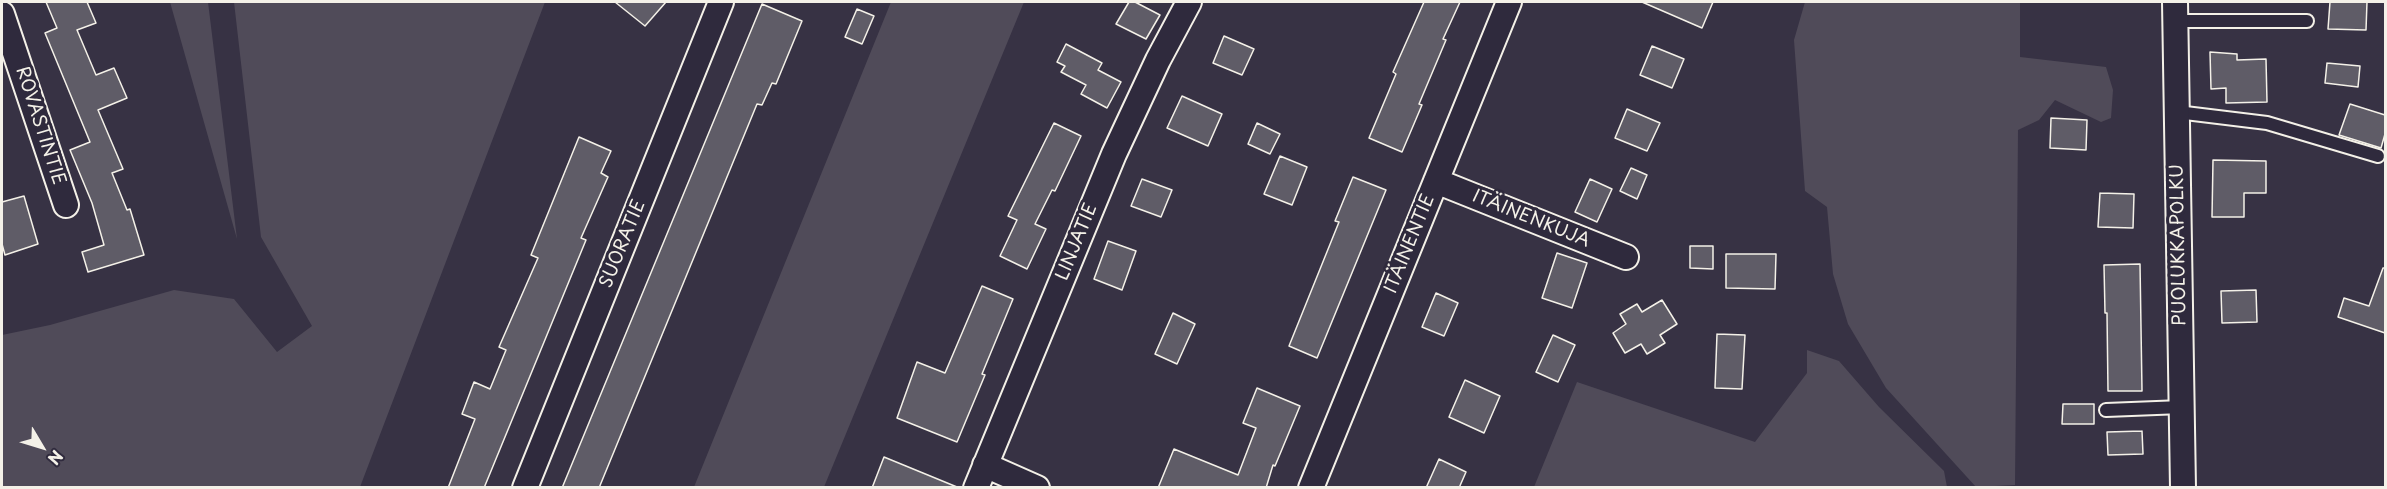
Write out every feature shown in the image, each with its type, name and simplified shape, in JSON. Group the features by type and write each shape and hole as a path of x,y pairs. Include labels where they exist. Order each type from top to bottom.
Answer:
{"street":[{"name":"SUORATIE","path":"525,488 721,2"},
{"name":"LINJATIE","path":"976,488 1110,163 1158,60 1189,2"},
{"name":"ITÄINENTIE","path":"1311,488 1509,2"},
{"name":"PUOLUKKAPOLKU","path":"2175,11 2183,488"},
{"name":"ROVASTINTIE","path":"2,14 66,205"},
{"name":"ITÄINENKUJA","path":"1436,181 1626,258"},
{"path":"985,465 1037,488"}],"lane":[{"path":"2175,11 2307,21"},
{"path":"2177,112 2267,123 2378,156"},
{"path":"2106,410 2182,407"}],"shaded area":[{"path":"170,2 208,2 237,239"},
{"path":"234,2 545,2 360,487 2,487 2,335 50,325 174,290 234,299 277,352 312,326 261,237"},
{"path":"891,2 1024,2 824,487 694,487"},
{"path":"1805,2 2020,2 2020,57 2106,67 2113,90 2111,118 2101,122 2055,100 2039,120 2018,130 2015,485 1976,487 1886,388 1848,324 1833,274 1827,207 1805,191 1794,40"},
{"path":"1807,350 1839,361 1879,407 1944,471 1947,487 1534,487 1577,382 1755,442 1807,373"}],"building":[{"path":"46,2 87,2 96,23 77,30 96,75 114,68 127,98 98,110 123,169 112,173 127,210 130,209 144,255 88,272 82,252 104,245 92,203 70,150 90,142 45,33 57,28"},
{"path":"615,2 666,2 645,26"},
{"path":"1129,2 1135,2 1160,15 1146,39 1116,24"},
{"path":"1424,2 1460,2 1443,39 1446,40 1402,152 1369,138 1396,74 1393,72"},
{"path":"1642,2 1713,2 1702,28"},
{"path":"2330,2 2367,2 2366,30 2328,29"},
{"path":"762,4 802,21 776,84 772,83 762,105 757,104 599,488 562,488"},
{"path":"857,9 874,16 862,44 845,37"},
{"path":"1224,36 1254,49 1242,75 1213,63"},
{"path":"1066,44 1102,63 1098,70 1121,82 1107,108 1081,94 1086,85 1061,72 1065,66 1057,62"},
{"path":"1652,46 1684,59 1672,88 1640,75"},
{"path":"2210,52 2237,54 2237,60 2266,59 2267,102 2226,103 2226,88 2211,89"},
{"path":"2327,63 2360,66 2358,87 2325,83"},
{"path":"1182,96 1222,114 1208,146 1167,128"},
{"path":"2350,104 2385,115 2385,134 2381,148 2339,135"},
{"path":"1627,109 1660,123 1647,151 1615,138"},
{"path":"2051,118 2087,120 2086,150 2050,148"},
{"path":"1054,123 1081,136 1055,191 1052,190 1035,224 1046,229 1027,269 1000,256 1017,220 1008,216"},
{"path":"1257,123 1280,134 1270,154 1248,144"},
{"path":"579,137 611,151 601,173 608,177 581,238 586,240 484,488 448,488 475,419 462,414 474,382 490,389 506,350 499,347 538,258 531,255"},
{"path":"1280,156 1307,167 1292,205 1264,194"},
{"path":"2213,160 2266,161 2266,193 2244,193 2244,217 2212,217"},
{"path":"1631,168 1647,175 1637,199 1620,191"},
{"path":"1353,177 1386,190 1317,358 1289,346 1339,222 1335,221"},
{"path":"1142,179 1172,190 1161,217 1131,206"},
{"path":"1590,179 1612,189 1597,222 1575,212"},
{"path":"2100,193 2134,194 2133,228 2098,227"},
{"path":"24,196 38,244 5,255 2,244 2,202"},
{"path":"1108,241 1136,251 1122,290 1094,279"},
{"path":"1690,246 1713,246 1713,269 1690,268"},
{"path":"1557,253 1587,263 1572,308 1542,298"},
{"path":"1726,254 1776,254 1775,289 1726,288"},
{"path":"2140,264 2142,391 2108,391 2104,265"},
{"path":"2383,268 2385,268 2385,333 2338,317 2344,298 2369,306"},
{"path":"982,286 1013,299 957,442 897,418 917,362 945,373"},
{"path":"2256,290 2257,322 2222,323 2221,291"},
{"path":"1436,293 1458,303 1444,336 1422,327"},
{"path":"1662,300 1677,324 1660,335 1665,343 1647,354 1641,344 1625,353 1613,333 1626,324 1620,314 1637,304 1642,312"},
{"path":"1173,313 1195,324 1177,364 1155,354"},
{"path":"1717,334 1745,335 1742,389 1715,388"},
{"path":"1553,335 1575,345 1558,382 1536,372"},
{"path":"1465,380 1500,396 1484,433 1449,417"},
{"path":"1257,388 1300,406 1275,466 1273,465 1266,488 1158,488 1174,449 1238,475 1256,428 1243,423"},
{"path":"2063,404 2094,404 2094,424 2062,424"},
{"path":"2142,431 2143,454 2108,455 2107,432"},
{"path":"884,457 957,487 957,488 872,488"},
{"path":"1439,459 1466,472 1459,488 1426,488"}]}
